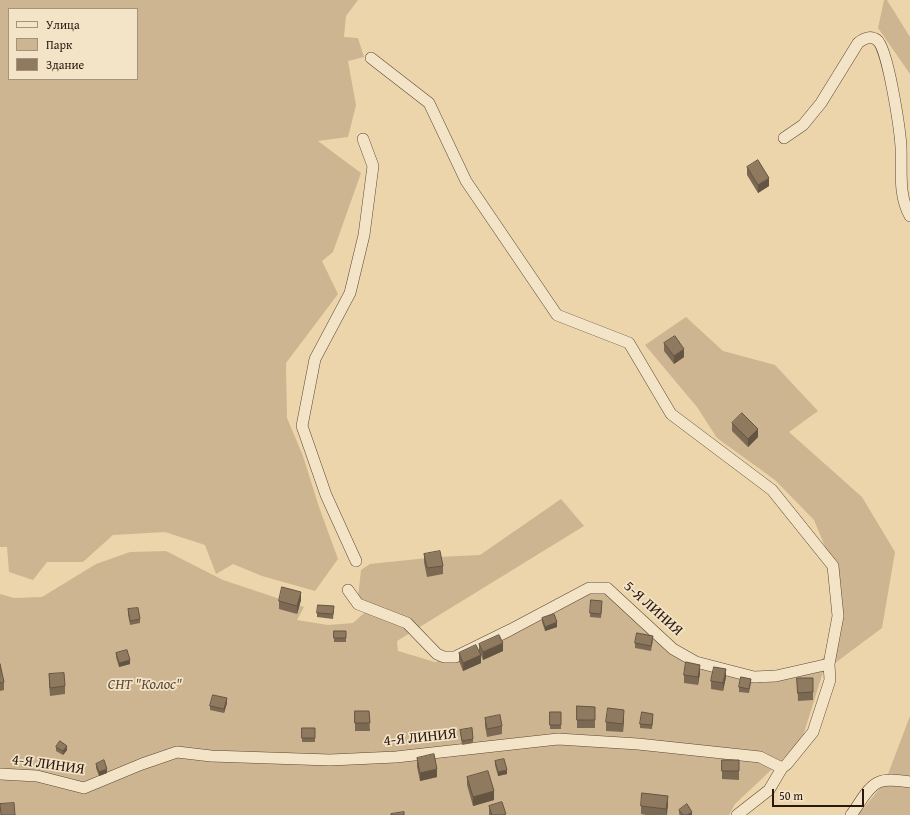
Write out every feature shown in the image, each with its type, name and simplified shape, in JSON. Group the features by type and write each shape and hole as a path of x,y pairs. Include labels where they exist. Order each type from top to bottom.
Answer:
{"street":[{"path":"784,138 803,125 821,103 858,43 864,38 871,37 878,40 884,51 889,72 901,146 902,196 907,212 910,216"},
{"path":"371,58 429,103 466,181 557,315 629,343 671,414 772,490 833,566 838,616 829,664 830,680 813,732 782,768 769,790 737,815"},
{"path":"356,561 326,495 302,426 315,359 350,294 364,235 373,166 363,139"},
{"name":"5-Я ЛИНИЯ","path":"348,590 358,604 407,624 437,654 444,657 455,657 589,588 607,588 673,649 696,662 754,677 776,676 829,664"},
{"name":"4-Я ЛИНИЯ","path":"0,774 37,776 84,788 142,764 178,752 211,756 330,760 396,757 558,739 638,744 760,757 782,768"},
{"path":"851,815 869,789 879,782 890,780 910,782"}],"green space":[{"path":"0,0 358,0 346,16 344,37 358,38 364,57 348,61 356,105 348,137 318,141 361,173 333,252 322,261 338,294 286,363 287,418 303,456 319,507 338,559 315,591 262,576 233,564 216,574 205,545 165,532 113,535 83,562 47,562 33,580 9,572 7,547 0,547"},
{"path":"884,0 887,0 910,37 910,74 878,28"},
{"name":"СНТ \"Колос\"","path":"686,317 723,351 775,365 818,411 789,432 862,497 895,552 882,628 823,672 803,736 785,757 735,804 729,815 0,815 0,594 14,598 42,597 96,564 130,552 166,551 223,580 304,607 297,620 328,625 353,623 372,606 358,597 361,570 370,564 437,557 480,555 561,499 584,526 397,641 398,651 435,662 482,645 589,592 607,593 692,666 765,683 810,674 840,637 833,566 814,520 775,480 717,438 697,407 645,345"},
{"path":"910,716 910,815 858,815 885,782"}],"building":[{"path":"758,160 769,178 758,185 747,167"},
{"path":"675,336 684,349 674,356 664,343"},
{"path":"742,413 758,429 748,439 732,423"},
{"path":"440,551 443,566 427,568 424,554"},
{"path":"282,587 301,592 297,606 279,601"},
{"path":"591,600 602,601 601,614 590,613"},
{"path":"318,605 334,606 333,614 317,613"},
{"path":"138,608 140,619 130,621 128,609"},
{"path":"554,614 557,622 545,627 542,618"},
{"path":"334,631 346,631 346,638 334,638"},
{"path":"637,633 653,636 651,646 635,643"},
{"path":"499,635 503,643 483,652 479,644"},
{"path":"476,645 481,655 463,663 459,653"},
{"path":"127,650 130,660 119,663 116,653"},
{"path":"686,662 700,665 698,677 684,675"},
{"path":"0,664 4,682 0,683"},
{"path":"714,667 726,669 723,683 711,681"},
{"path":"64,673 65,686 50,688 49,674"},
{"path":"741,677 751,679 749,689 739,687"},
{"path":"797,678 813,678 813,692 798,693"},
{"path":"213,695 227,698 224,709 210,706"},
{"path":"577,706 595,707 595,720 577,720"},
{"path":"608,708 624,710 623,724 606,722"},
{"path":"355,711 369,711 370,723 355,723"},
{"path":"550,712 561,712 561,725 550,725"},
{"path":"642,712 653,714 652,725 640,724"},
{"path":"500,715 502,726 487,729 485,718"},
{"path":"302,728 315,728 315,738 302,738"},
{"path":"472,728 473,739 462,741 460,730"},
{"path":"60,741 67,746 63,751 56,747"},
{"path":"434,754 437,769 420,773 417,758"},
{"path":"504,759 507,770 498,772 495,761"},
{"path":"104,760 107,769 99,772 96,764"},
{"path":"722,760 739,760 739,771 722,771"},
{"path":"488,771 494,791 473,797 467,777"},
{"path":"642,793 668,796 666,809 641,806"},
{"path":"502,802 506,814 492,815 489,806"},
{"path":"14,803 15,815 1,815 0,804"},
{"path":"687,804 692,812 687,815 683,815 679,810"},
{"path":"404,812 404,815 391,815 391,814"}]}
